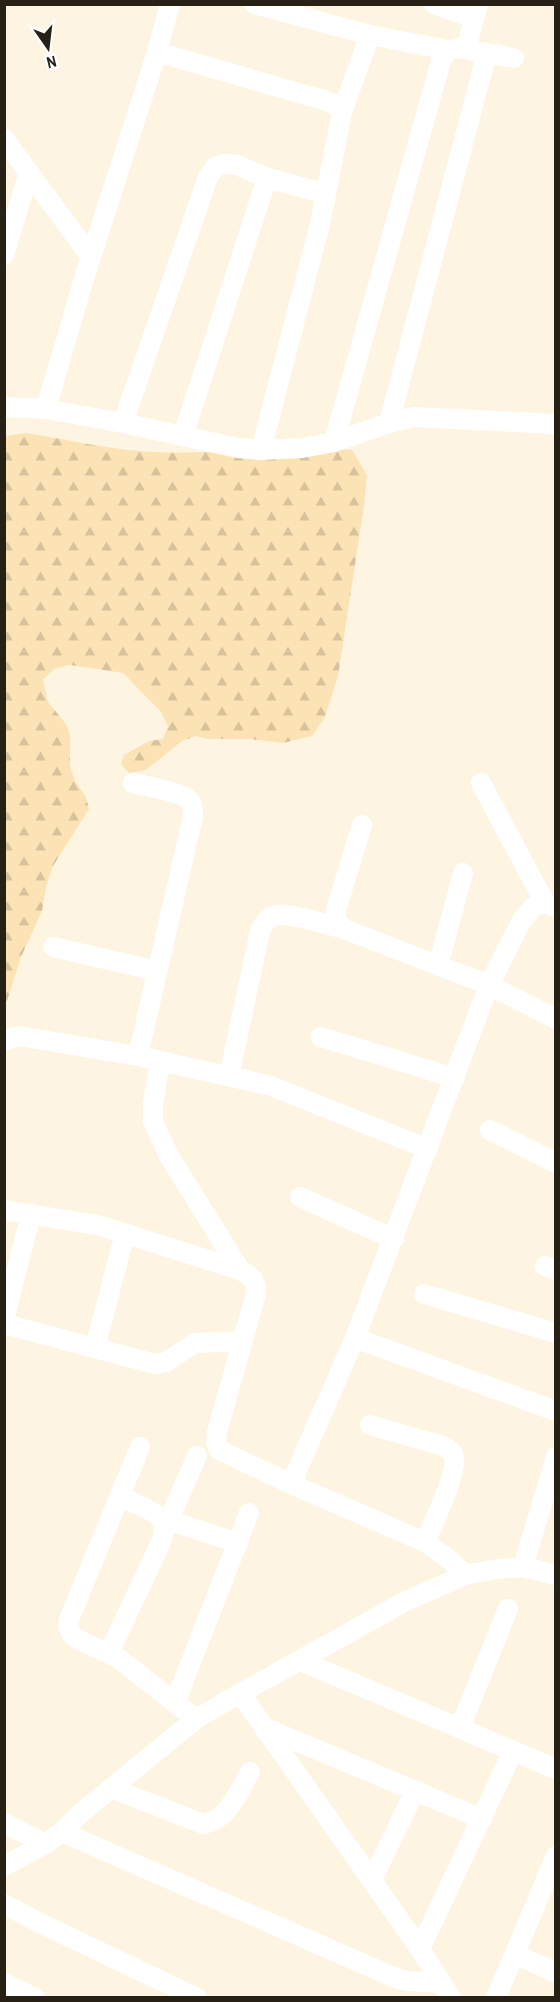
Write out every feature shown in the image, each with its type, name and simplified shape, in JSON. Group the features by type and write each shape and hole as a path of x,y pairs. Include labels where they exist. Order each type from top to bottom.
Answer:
{"street":[{"path":"46,409 170,4"},
{"path":"254,4 370,35 514,58"},
{"path":"334,442 441,62 457,50 476,11 434,4"},
{"path":"261,450 326,194 342,112 370,35"},
{"path":"157,52 309,96 333,104 342,112"},
{"path":"389,423 487,53"},
{"path":"4,139 92,257"},
{"path":"123,423 208,177 215,167 224,164 237,165 267,178 326,194"},
{"path":"4,255 13,199 29,172"},
{"path":"183,436 267,178"},
{"path":"4,407 46,409 238,448 261,450 302,448 334,442 414,417 555,424"},
{"path":"133,783 180,795 189,799 193,807 193,816 138,1056"},
{"path":"291,1484 355,1338 489,986 522,920 533,907 550,905 481,783"},
{"path":"344,929 336,920 336,910 362,825"},
{"path":"438,966 463,873"},
{"path":"229,1076 260,931 270,918 286,915 344,929 489,986 555,1019"},
{"path":"53,947 157,971"},
{"path":"4,1041 15,1037 26,1037 138,1056 271,1086 428,1149"},
{"path":"321,1037 455,1078"},
{"path":"160,1061 153,1104 153,1122 169,1156 240,1270"},
{"path":"490,1130 555,1163"},
{"path":"300,1197 394,1239"},
{"path":"4,1210 98,1226 125,1233 251,1275 256,1283 256,1294 216,1442 219,1449 291,1484 425,1542 450,1560 465,1575"},
{"path":"32,1214 4,1322 155,1364 166,1362 195,1343 243,1341"},
{"path":"95,1348 125,1233"},
{"path":"424,1294 555,1333"},
{"path":"355,1338 555,1411"},
{"path":"370,1425 440,1445 449,1449 453,1455 454,1471 425,1542"},
{"path":"140,1447 68,1626 72,1635 109,1653 130,1667 196,1719"},
{"path":"109,1653 162,1540 166,1525 197,1456"},
{"path":"523,1568 555,1457"},
{"path":"119,1497 156,1514 166,1525 238,1543"},
{"path":"176,1703 249,1513"},
{"path":"4,1866 62,1832 82,1812 196,1719 404,1602 465,1575 498,1569 523,1568 555,1575"},
{"path":"460,1728 508,1609"},
{"path":"300,1661 555,1769"},
{"path":"240,1693 420,1949 446,1990"},
{"path":"263,1727 482,1819"},
{"path":"420,1949 513,1751"},
{"path":"111,1788 203,1824 214,1822 225,1813 250,1772"},
{"path":"372,1880 415,1791"},
{"path":"4,1823 45,1844"},
{"path":"62,1832 398,1978 446,1990"},
{"path":"496,1998 515,1954 548,1895 555,1856"},
{"path":"4,1904 196,1998"},
{"path":"515,1954 555,1972"},
{"path":"4,1983 35,1998"}],"green space":[{"path":"25,433 128,450 156,452 352,450 367,475 338,676 325,717 312,736 283,743 251,739 208,739 196,736 182,741 146,770 129,773 121,764 124,755 149,741 163,739 168,726 161,712 123,673 70,665 54,669 43,680 48,702 66,724 70,736 70,766 75,781 86,797 89,809 53,866 46,887 42,911 21,957 5,1003 5,436"}]}
